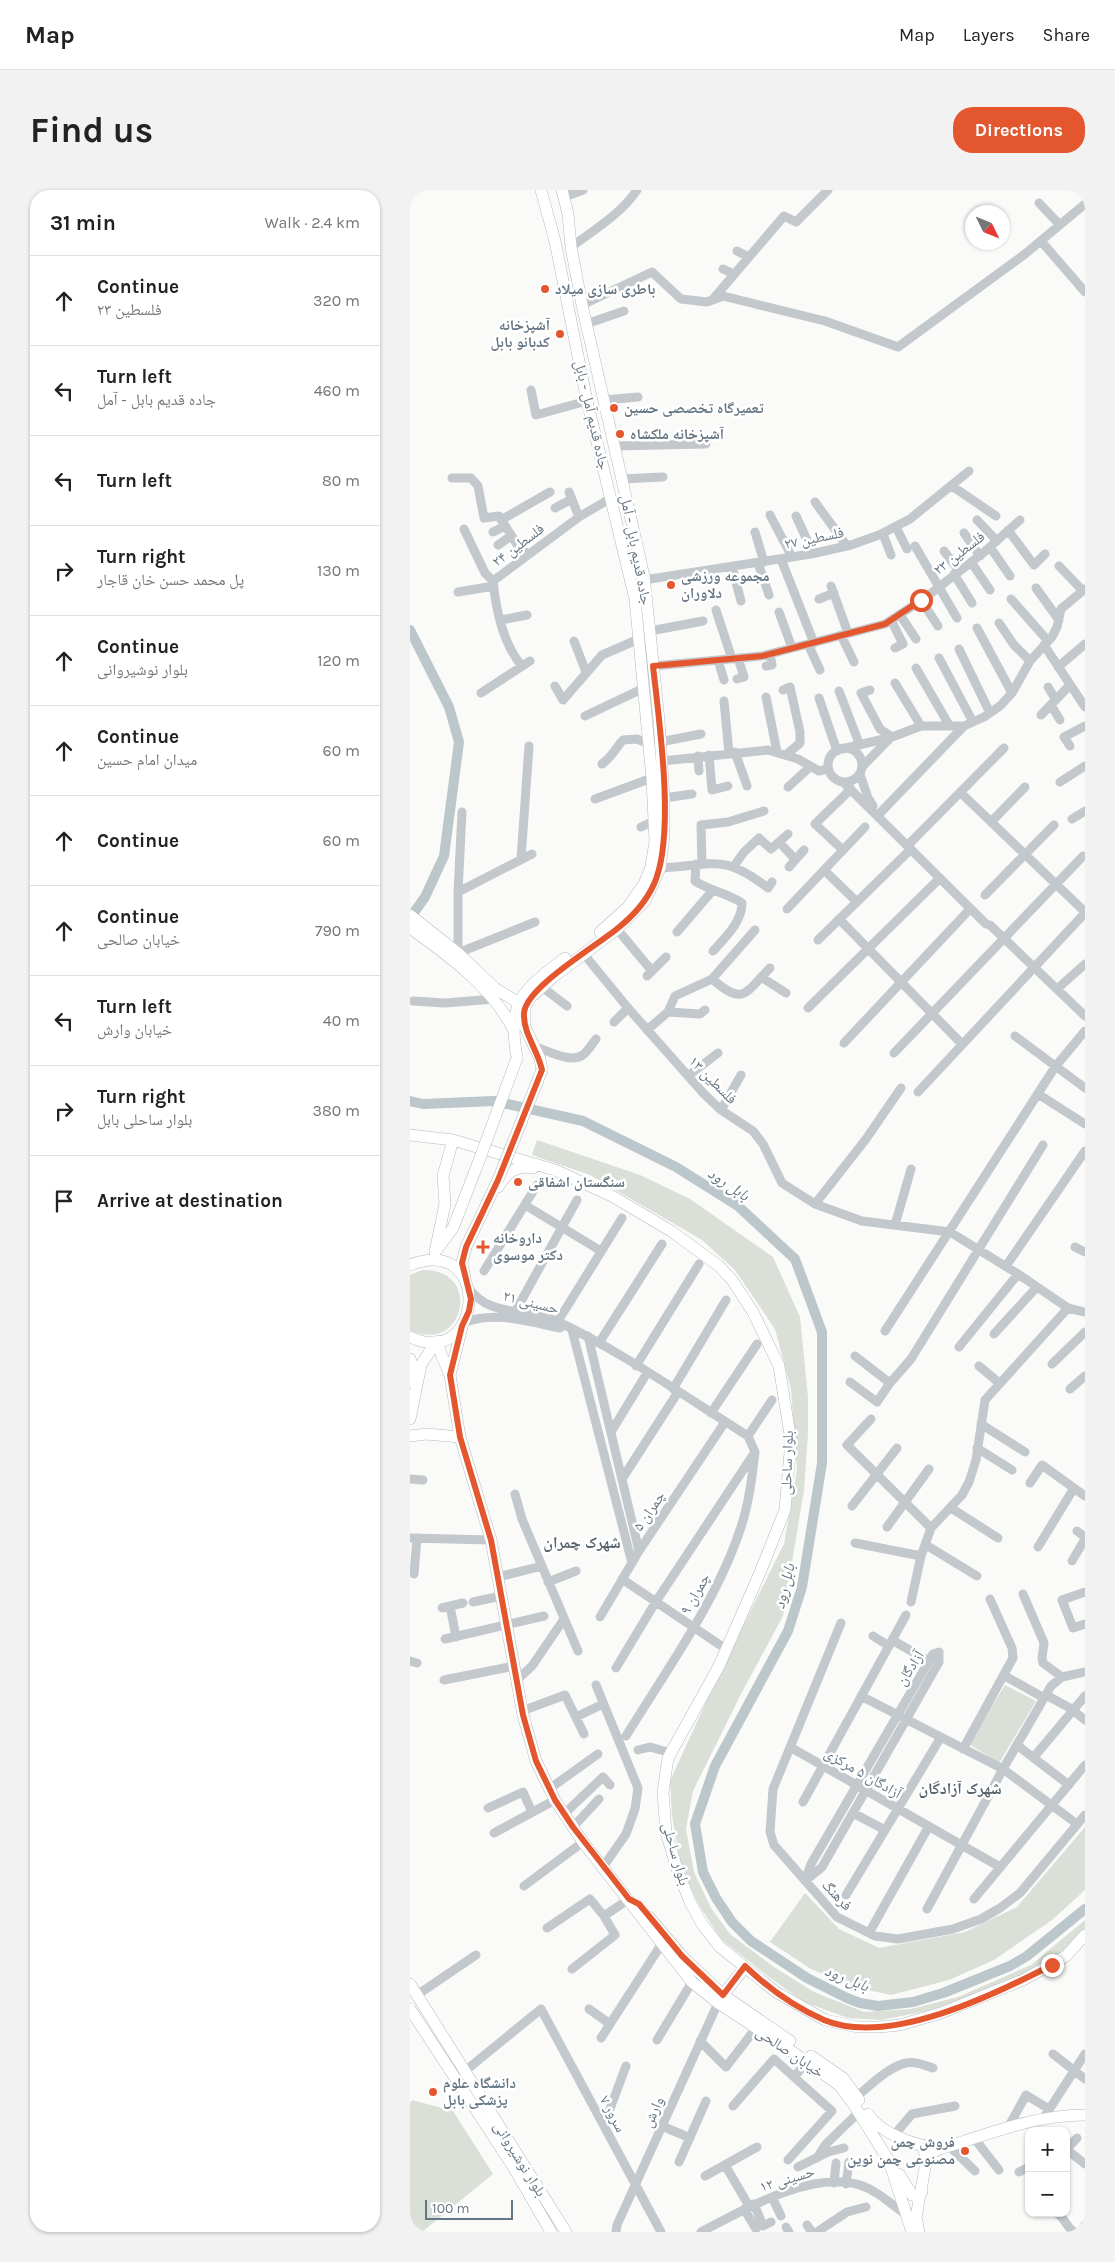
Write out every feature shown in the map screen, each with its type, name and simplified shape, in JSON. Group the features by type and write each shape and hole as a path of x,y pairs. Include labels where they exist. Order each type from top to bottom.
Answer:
{"main road":[{"name":"جاده قدیم آمل - بابل","path":"522,1004 529,987 609,926 628,908 644,884 651,867 655,841 652,778 655,743 644,688 634,599 587,401 555,241 541,190"},
{"name":"جاده قدیم بابل - آمل","path":"522,1004 617,929 645,901 660,868 664,836 662,761 655,743 653,666 644,580 582,305 568,214 563,194"},
{"path":"555,241 553,204 558,201 568,214"},
{"path":"410,915 446,955 494,999 503,1010 513,1029 517,1058 453,1228 436,1252 426,1260"},
{"path":"410,928 425,932 458,953 496,989 522,1004"},
{"path":"513,1029 522,1004"},
{"path":"450,1375 471,1299 462,1263 466,1247 498,1180 542,1070 540,1059 525,1026 522,1004"},
{"name":"بلوار ساحلی","path":"410,1135 453,1140 555,1170 586,1182 671,1231 720,1266 732,1280 753,1312 779,1366 791,1441 784,1510 719,1666 668,1758 663,1792 666,1832 677,1869 690,1902 702,1924 720,1946 776,1992 825,2020 858,2027 886,2027 900,2025 940,2013 1024,1980 1066,1956 1085,1935"},
{"path":"436,1252 446,1204 444,1176 453,1140"},
{"path":"481,1215 505,1176 511,1171 525,1167 555,1170"},
{"path":"410,1265 426,1260 437,1260 448,1264 458,1271 466,1284"},
{"path":"410,1337 426,1342 437,1341 455,1333 463,1324"},
{"path":"437,1341 450,1375"},
{"path":"410,1386 416,1364 437,1341"},
{"path":"416,1364 441,1354"},
{"path":"410,1419 416,1364"},
{"name":"خيابان صالحی","path":"450,1375 460,1437 491,1540 522,1710 536,1761 555,1800 583,1842 629,1899 661,1945 692,1982 843,2078 874,2124 921,2146 945,2146"},
{"path":"410,1436 426,1434 460,1437"},
{"name":"خيابان صالحی","path":"629,1899 639,1904 720,1999 756,2028 839,2085 859,2112 887,2157 919,2232"},
{"path":"720,1999 745,1966"},
{"name":"بلوار نوشیروانی","path":"410,1984 563,2227"},
{"name":"بلوار نوشیروانی","path":"410,2009 512,2165 551,2232"},
{"path":"921,2146 927,2157 945,2146 1046,2114 1085,2115"},
{"path":"873,2136 877,2139 882,2138 890,2132"},
{"path":"890,2132 887,2157 895,2166 905,2186 912,2194 917,2196 922,2192"},
{"name":"خيابان صالحی","path":"912,2232 912,2217 922,2192 927,2157"}],"street":[{"path":"563,194 583,190"},
{"path":"572,247 611,218 632,198 637,190"},
{"path":"712,300 784,216 796,222 828,190"},
{"path":"1039,203 1060,225"},
{"path":"582,305 631,280 652,272 681,299 707,302 724,296 825,321 898,347 980,288 1085,204"},
{"path":"1041,241 1085,292"},
{"path":"737,251 749,257"},
{"path":"723,269 734,274"},
{"path":"586,324 624,311"},
{"path":"531,390 536,415 587,401"},
{"path":"604,400 638,397"},
{"path":"614,446 706,444"},
{"name":"فلسطین ۲۷","path":"644,580 813,553 847,546 883,534 922,511 969,471"},
{"path":"622,479 664,476"},
{"path":"452,478 471,478 478,486 484,518 498,516 518,546 528,554"},
{"path":"952,486 996,516"},
{"path":"493,532 503,523 550,492"},
{"path":"555,508 571,496 579,517"},
{"name":"فلسطین ۲۴","path":"480,693 526,664 514,656 501,620 494,584 528,554 579,517 611,498"},
{"path":"815,502 847,546"},
{"path":"770,515 792,557"},
{"path":"796,516 813,553"},
{"path":"977,520 994,544 1010,576"},
{"name":"فلسطین ۲۳","path":"653,666 770,654 891,620 980,556 1020,520"},
{"path":"896,527 939,587 957,618"},
{"path":"458,592 494,584 485,573 464,529"},
{"path":"1008,530 1034,565 1045,554"},
{"path":"755,532 769,595"},
{"path":"964,533 980,556"},
{"path":"883,534 891,556"},
{"path":"498,545 511,536"},
{"path":"944,551 972,603"},
{"path":"781,559 820,670"},
{"path":"971,562 990,590"},
{"path":"880,813 964,726 990,713 1012,693 1030,661 1057,627 1061,609 1084,590 1059,566"},
{"path":"732,567 741,601"},
{"path":"1036,588 1059,620"},
{"path":"819,599 832,590 854,662"},
{"path":"1011,599 1046,643 1070,685 1082,695 1085,707"},
{"path":"921,600 938,626"},
{"path":"716,610 744,677 737,678"},
{"path":"779,612 792,648"},
{"path":"501,620 527,615"},
{"path":"900,615 916,639"},
{"path":"650,631 703,620"},
{"path":"891,620 903,644 895,648"},
{"path":"999,623 1014,645 1030,661"},
{"path":"977,628 1012,693"},
{"path":"555,686 563,700 602,655 639,639"},
{"path":"574,641 586,672"},
{"path":"1058,667 1085,644"},
{"path":"959,649 990,713"},
{"path":"766,666 772,665 770,654"},
{"path":"939,658 973,722"},
{"path":"718,660 724,680"},
{"path":"916,668 949,725"},
{"path":"895,682 921,726"},
{"path":"1041,715 1070,685"},
{"path":"781,753 800,743 790,687 783,690"},
{"path":"1048,687 1060,720"},
{"path":"584,716 644,688"},
{"path":"870,690 861,693 880,729 892,737"},
{"path":"839,691 859,743"},
{"path":"766,697 781,753"},
{"path":"819,698 839,750"},
{"path":"724,701 732,753 747,786"},
{"path":"964,726 921,726 892,737 859,743 839,750 830,758 828,769 832,777 848,786 985,915 990,920 990,924 1085,1016"},
{"path":"1070,746 1064,737 1085,726"},
{"path":"602,764 612,756 623,740 637,739 655,743 702,734"},
{"path":"843,850 815,824 892,737"},
{"path":"522,859 529,746"},
{"path":"818,940 857,902 1004,748"},
{"path":"662,761 768,750 798,759 819,771 828,769"},
{"path":"839,750 852,750 857,753 862,762 861,771 868,798 910,846"},
{"path":"709,755 712,790 728,786"},
{"path":"698,756 699,770"},
{"path":"1060,782 1085,766"},
{"path":"788,788 810,767"},
{"path":"595,799 652,778"},
{"path":"991,822 1025,787"},
{"path":"918,1092 1085,913 960,792"},
{"path":"664,798 692,794"},
{"path":"713,951 736,922 742,912 742,904 734,898 695,881 699,864 701,825 728,822 764,810"},
{"path":"1072,819 1085,811"},
{"path":"462,812 458,892 458,953 535,922"},
{"path":"641,827 654,822"},
{"path":"985,895 1054,825"},
{"path":"787,909 865,827"},
{"path":"734,866 744,852 758,838 771,849 788,834"},
{"path":"779,842 792,863 804,850"},
{"path":"458,892 532,854"},
{"path":"894,1053 1083,856"},
{"path":"922,857 970,909 986,924 990,924"},
{"path":"660,868 720,862 734,866 753,876 768,888 772,882"},
{"path":"824,870 857,902"},
{"path":"808,1008 940,878"},
{"path":"677,932 713,890"},
{"path":"844,1043 970,909"},
{"path":"839,920 962,1044"},
{"path":"617,929 650,974 666,957"},
{"path":"647,1030 668,1012 675,996 684,990 712,979 755,930"},
{"name":"فلسطین ۱۳","path":"583,954 688,1076 721,1110 753,1131 763,1144 782,1183 815,1204 862,1221 950,1232"},
{"path":"1057,989 1085,964"},
{"path":"712,979 730,994 739,996 747,992 770,968"},
{"path":"761,977 786,993"},
{"path":"542,987 566,1006"},
{"path":"414,1000 445,1002 494,999"},
{"path":"614,1022 628,1008"},
{"path":"668,1012 700,1014 706,1010"},
{"path":"885,1331 1055,1067 1085,1031"},
{"path":"1015,1036 1085,1088"},
{"path":"533,1046 563,1057 574,1058 583,1055 596,1039"},
{"path":"688,1076 718,1053"},
{"path":"721,1110 741,1075"},
{"path":"815,1204 866,1139 901,1088"},
{"path":"1038,1094 1085,1124"},
{"path":"850,1382 877,1402 890,1383 911,1359 1043,1145"},
{"path":"1006,1266 1085,1151"},
{"path":"894,1225 911,1169"},
{"path":"484,1272 537,1185"},
{"path":"516,1312 577,1200"},
{"path":"525,1204 601,1251"},
{"path":"994,1204 1003,1210"},
{"path":"556,1324 622,1218"},
{"path":"950,1232 1006,1266 1068,1308 1085,1312"},
{"path":"599,1343 662,1244"},
{"path":"1075,1247 1085,1252"},
{"path":"636,1366 699,1264"},
{"path":"959,1346 1018,1274"},
{"name":"حسینی ۲۱","path":"466,1284 476,1298 504,1314 556,1324"},
{"path":"994,1334 1037,1287"},
{"path":"622,1479 675,1391 726,1300"},
{"path":"911,1602 921,1556 931,1528 962,1495 969,1482 977,1448 984,1400 998,1382 1068,1308"},
{"name":"حسینی ۲۱","path":"463,1324 482,1317 516,1312 536,1315 588,1336"},
{"path":"572,1330 632,1563"},
{"path":"1052,1364 1085,1332"},
{"path":"588,1336 748,1436 755,1452 655,1603 616,1668"},
{"path":"588,1336 639,1552"},
{"path":"711,1413 757,1344"},
{"path":"855,1356 890,1383"},
{"path":"979,1366 998,1382"},
{"path":"611,1432 647,1373"},
{"path":"1070,1389 1085,1376"},
{"path":"748,1436 772,1400"},
{"path":"871,1419 846,1445 931,1528"},
{"name":"چمران ۵","path":"600,1617 639,1552 725,1422"},
{"path":"981,1424 1025,1452"},
{"path":"852,1506 897,1448"},
{"path":"977,1448 1012,1470"},
{"name":"چمران ۹","path":"626,1736 712,1597 742,1526 755,1452"},
{"path":"1030,1483 1042,1465 1085,1496"},
{"path":"887,1527 930,1469"},
{"path":"410,1479 423,1480"},
{"path":"1038,1547 1074,1488"},
{"path":"515,1494 522,1519 578,1651"},
{"path":"951,1508 998,1538"},
{"path":"1072,1561 1085,1538 1077,1531"},
{"path":"414,1574 413,1538 491,1540"},
{"path":"855,1543 921,1556"},
{"path":"926,1546 977,1576"},
{"path":"498,1577 542,1566"},
{"path":"548,1582 576,1571"},
{"path":"622,1579 720,1645"},
{"path":"1085,1592 1062,1600 1073,1628 1085,1624"},
{"path":"1023,1594 1044,1643 1043,1663 1062,1676"},
{"path":"473,1602 501,1596"},
{"path":"963,1749 1013,1661 1013,1652 990,1599"},
{"path":"456,1637 446,1607 463,1603"},
{"path":"803,1802 906,1615"},
{"path":"446,1639 544,1616"},
{"path":"517,1680 532,1666 564,1619"},
{"name":"فرهنگ","path":"841,1623 772,1793 770,1837 774,1845 837,1917 869,1933 888,1939 922,1936 953,1929 986,1916 1020,1893 1085,1814"},
{"path":"873,1636 929,1661"},
{"name":"آزادگان","path":"939,1652 939,1662 822,1867 805,1881 811,1864 897,1714 933,1654 939,1652"},
{"path":"444,1680 514,1666"},
{"path":"927,1909 1003,1769 1054,1682 1062,1676 1085,1672"},
{"path":"1005,1676 1073,1710 1085,1720"},
{"path":"596,1685 638,1788 635,1809 626,1834 603,1867"},
{"path":"522,1710 565,1695 584,1734"},
{"path":"861,1696 1003,1769 1077,1824"},
{"path":"1034,1757 1085,1696"},
{"path":"576,1717 603,1704"},
{"path":"846,1895 941,1737"},
{"path":"1017,1744 1069,1785"},
{"path":"638,1750 650,1747 671,1753"},
{"name":"آزادگان ۵ مرکزی","path":"790,1747 1000,1867"},
{"path":"550,1790 598,1754"},
{"path":"974,1899 1085,1765"},
{"path":"564,1814 603,1777 610,1785"},
{"path":"488,1808 523,1792 532,1812"},
{"path":"573,1827 600,1799"},
{"path":"494,1833 555,1800"},
{"path":"853,1813 885,1830"},
{"path":"869,1933 929,1826"},
{"path":"524,1886 583,1842"},
{"path":"604,1916 629,1899"},
{"path":"547,1928 590,1900 604,1916 615,1935 572,1969"},
{"path":"601,2038 661,1945"},
{"path":"417,1995 476,1955"},
{"path":"657,2040 692,1982"},
{"name":"وارش","path":"615,2230 720,1999"},
{"name":"سرور ۷","path":"464,2071 541,2009 660,2232"},
{"path":"589,2009 610,2024"},
{"path":"700,2041 726,2067 756,2028"},
{"path":"1052,2054 1085,2079"},
{"path":"1009,2126 1026,2095 1046,2114 1085,2054"},
{"path":"733,2106 774,2059 832,2111 788,2160"},
{"path":"794,2077 807,2062"},
{"path":"856,2096 889,2072 906,2063 918,2063 933,2068"},
{"path":"604,2125 626,2066"},
{"path":"679,2162 706,2101"},
{"path":"890,2132 912,2114 955,2106"},
{"path":"817,2158 826,2144 859,2112"},
{"path":"662,2126 690,2138"},
{"path":"974,2138 999,2170"},
{"path":"1070,2145 1077,2138"},
{"path":"945,2146 975,2171"},
{"path":"705,2176 757,2147"},
{"path":"798,2167 844,2148"},
{"path":"1070,2152 1085,2164"},
{"path":"846,2184 849,2162"},
{"path":"834,2183 836,2163"},
{"path":"725,2165 763,2226 771,2222"},
{"path":"1019,2172 1025,2169"},
{"name":"حسینی ۱۲","path":"707,2231 749,2206 772,2197 824,2182 859,2185 882,2196 912,2217"},
{"path":"772,2197 781,2216"},
{"path":"749,2206 756,2229"},
{"path":"815,2230 847,2212 866,2207"},
{"path":"1062,2217 1067,2228 1074,2232"},
{"path":"1082,2232 1085,2225"},
{"path":"563,2227 570,2232"}],"shaded area":[{"path":"537,1140 640,1175 690,1199 773,1257 800,1317 808,1397 808,1434 804,1490 783,1616 740,1696 693,1791 686,1829 694,1872 711,1908 730,1934 774,1967 814,1992 864,2012 911,2009 958,1997 1031,1965 1085,1920 1085,1928 1062,1953 1022,1976 976,1995 927,2011 881,2020 848,2018 804,2002 769,1977 721,1939 697,1902 680,1860 672,1816 670,1781 717,1678 784,1544 797,1470 791,1389 775,1329 735,1270 702,1240 590,1175 532,1155"},
{"path":"422,1270 442,1273 454,1282 460,1295 460,1309 454,1322 443,1331 429,1335 410,1330 410,1275"},
{"path":"1005,1685 1036,1701 999,1763 969,1744"},
{"path":"1085,1827 1085,1890 1052,1920 994,1960 949,1980 891,1995 858,1988 811,1969 770,1942 805,1893 839,1929 879,1948 965,1932 1017,1907"},
{"path":"412,2100 453,2111 493,2174 422,2232 410,2232 410,2103"}],"waterway":[{"path":"410,630 449,707 459,742 444,856 425,897 410,918"},
{"name":"بابل رود","path":"410,1101 423,1104 494,1101 583,1121 676,1167 738,1206 795,1259 822,1332 822,1463 802,1587 788,1631 715,1766 695,1824 703,1872 716,1898 732,1922 751,1941 807,1978 847,1998 860,2003 878,2006 913,2002 943,1993 1010,1966 1027,1956 1085,1909"}],"place":[{"name":"باطری سازی میلاد","path":"545,289"},
{"name":"آشپزخانه کدبانو بابل","path":"560,334"},
{"name":"تعمیرگاه تخصصی حسین","path":"614,408"},
{"name":"آشپزخانه ملکشاه","path":"620,434"},
{"name":"مجموعه ورزشی دلاوران","path":"671,585"},
{"name":"سنگستان اشفاقی","path":"518,1182"},
{"name":"داروخانه دکتر موسوی","path":"483,1247"},
{"name":"دانشگاه علوم پزشکی بابل","path":"433,2092"},
{"name":"فروش چمن مصنوعی چمن نوین","path":"965,2151"}],"district":[{"name":"شهرک چمران","path":"582,1542"},
{"name":"شهرک آزادگان","path":"960,1788"}],"route":[{"path":"921,600 885,624 762,656 653,666 664,798 664,836 660,868 645,901 631,917 553,977 531,998 525,1007 525,1026 540,1059 542,1070 498,1180 466,1247 462,1263 471,1299 450,1375 460,1437 491,1540 523,1715 536,1761 555,1800 583,1842 629,1899 639,1904 682,1956 723,1995 745,1966 760,1980 799,2007 825,2020 858,2027 900,2025 940,2013 1024,1980 1052,1965"}]}
